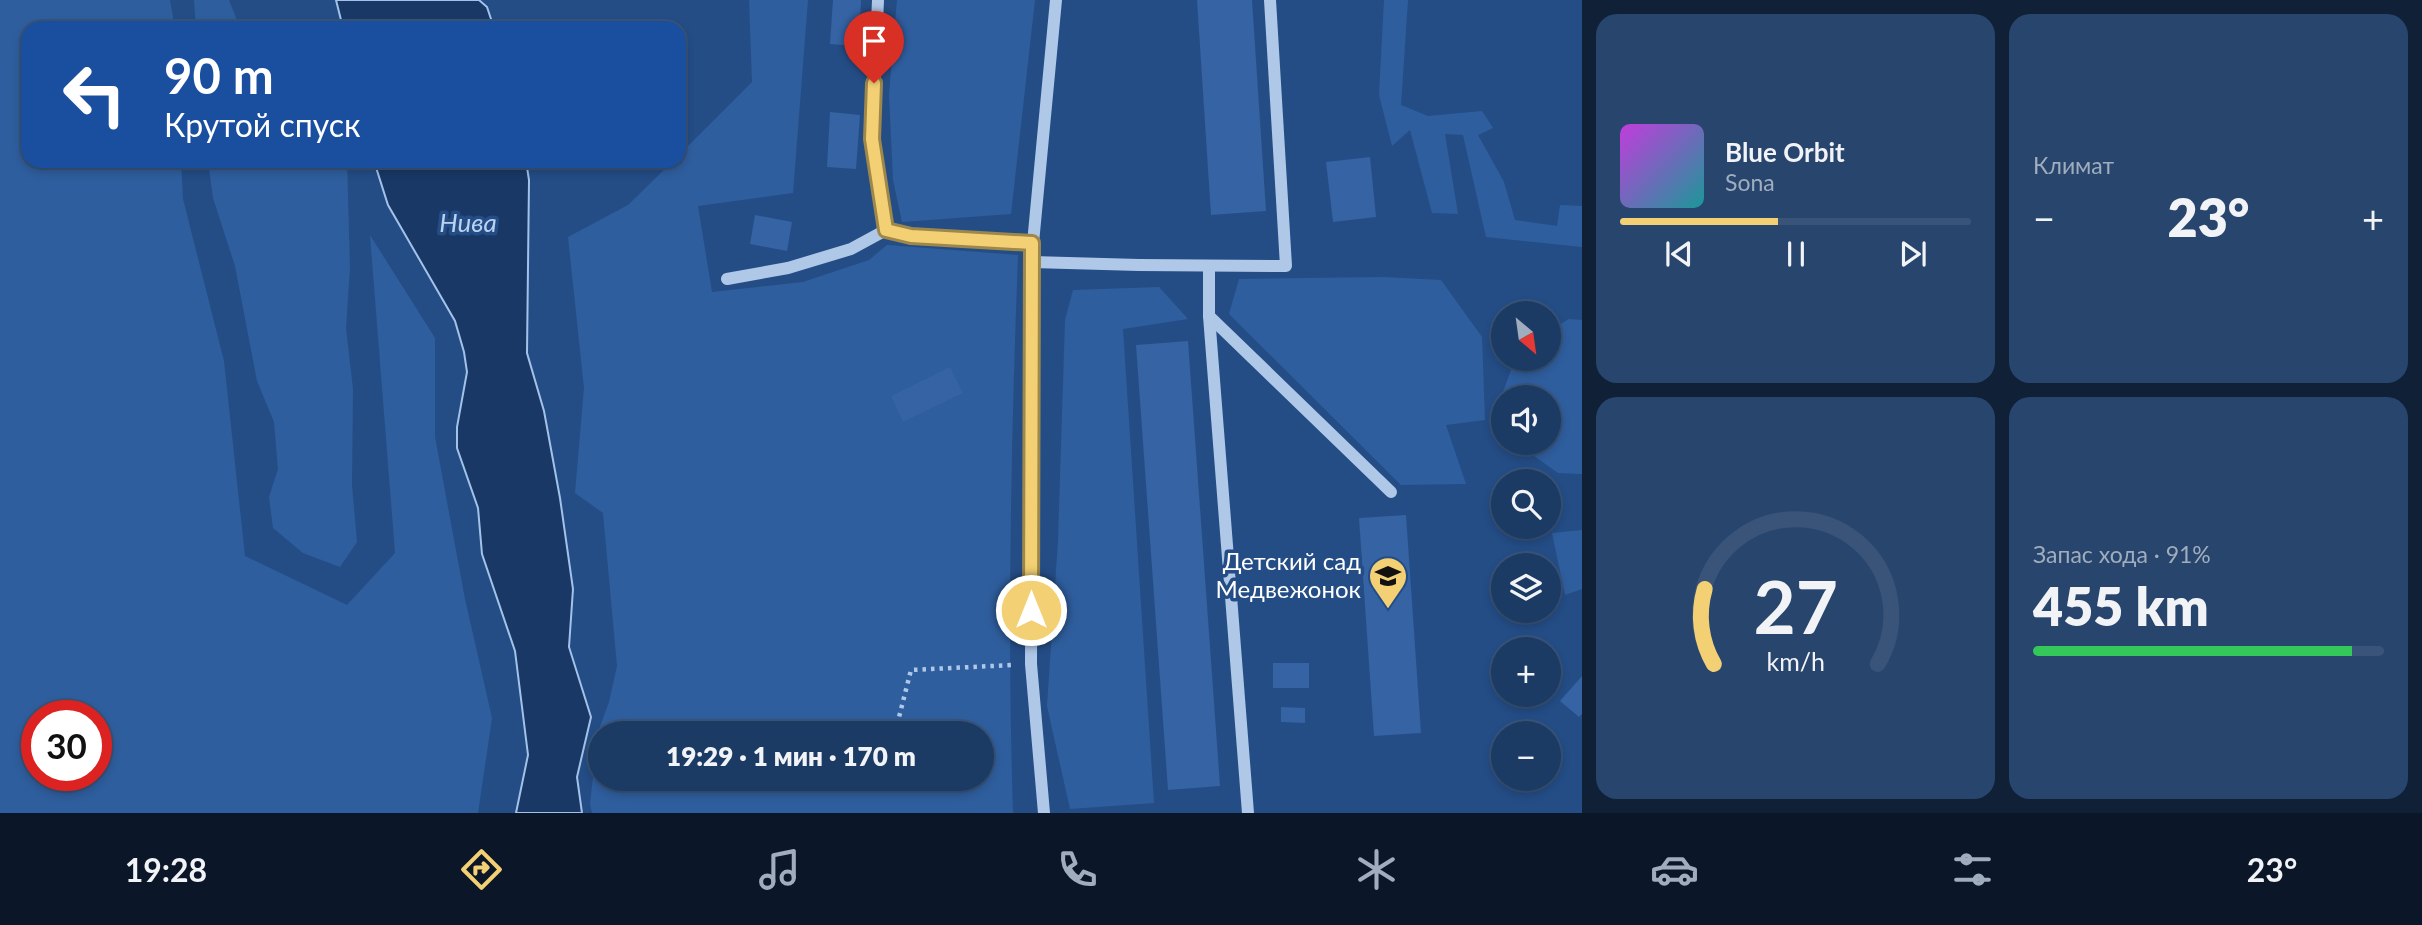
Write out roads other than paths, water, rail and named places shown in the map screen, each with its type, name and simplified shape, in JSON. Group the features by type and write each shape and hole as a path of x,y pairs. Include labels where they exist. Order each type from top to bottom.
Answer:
{"street":[{"path":"878,0 872,139 886,230"},
{"path":"1044,813 1031,664 1032,243 1056,0"},
{"path":"1032,262 1286,266 1270,0"},
{"path":"727,279 814,261 851,249 886,230 911,236 1032,243"},
{"path":"1209,265 1209,317 1248,813"},
{"path":"1209,317 1391,492"}],"water":[{"path":"336,0 479,0 487,7 492,21 341,21"},
{"name":"Нива","path":"376,168 527,168 527,353 544,411 573,589 569,647 591,717 577,777 582,813 516,813 528,755 515,651 482,554 478,508 457,448 457,427 467,372 455,321 388,205"}],"place":[{"name":"Детский сад Медвежонок","path":"1388,610"}]}
